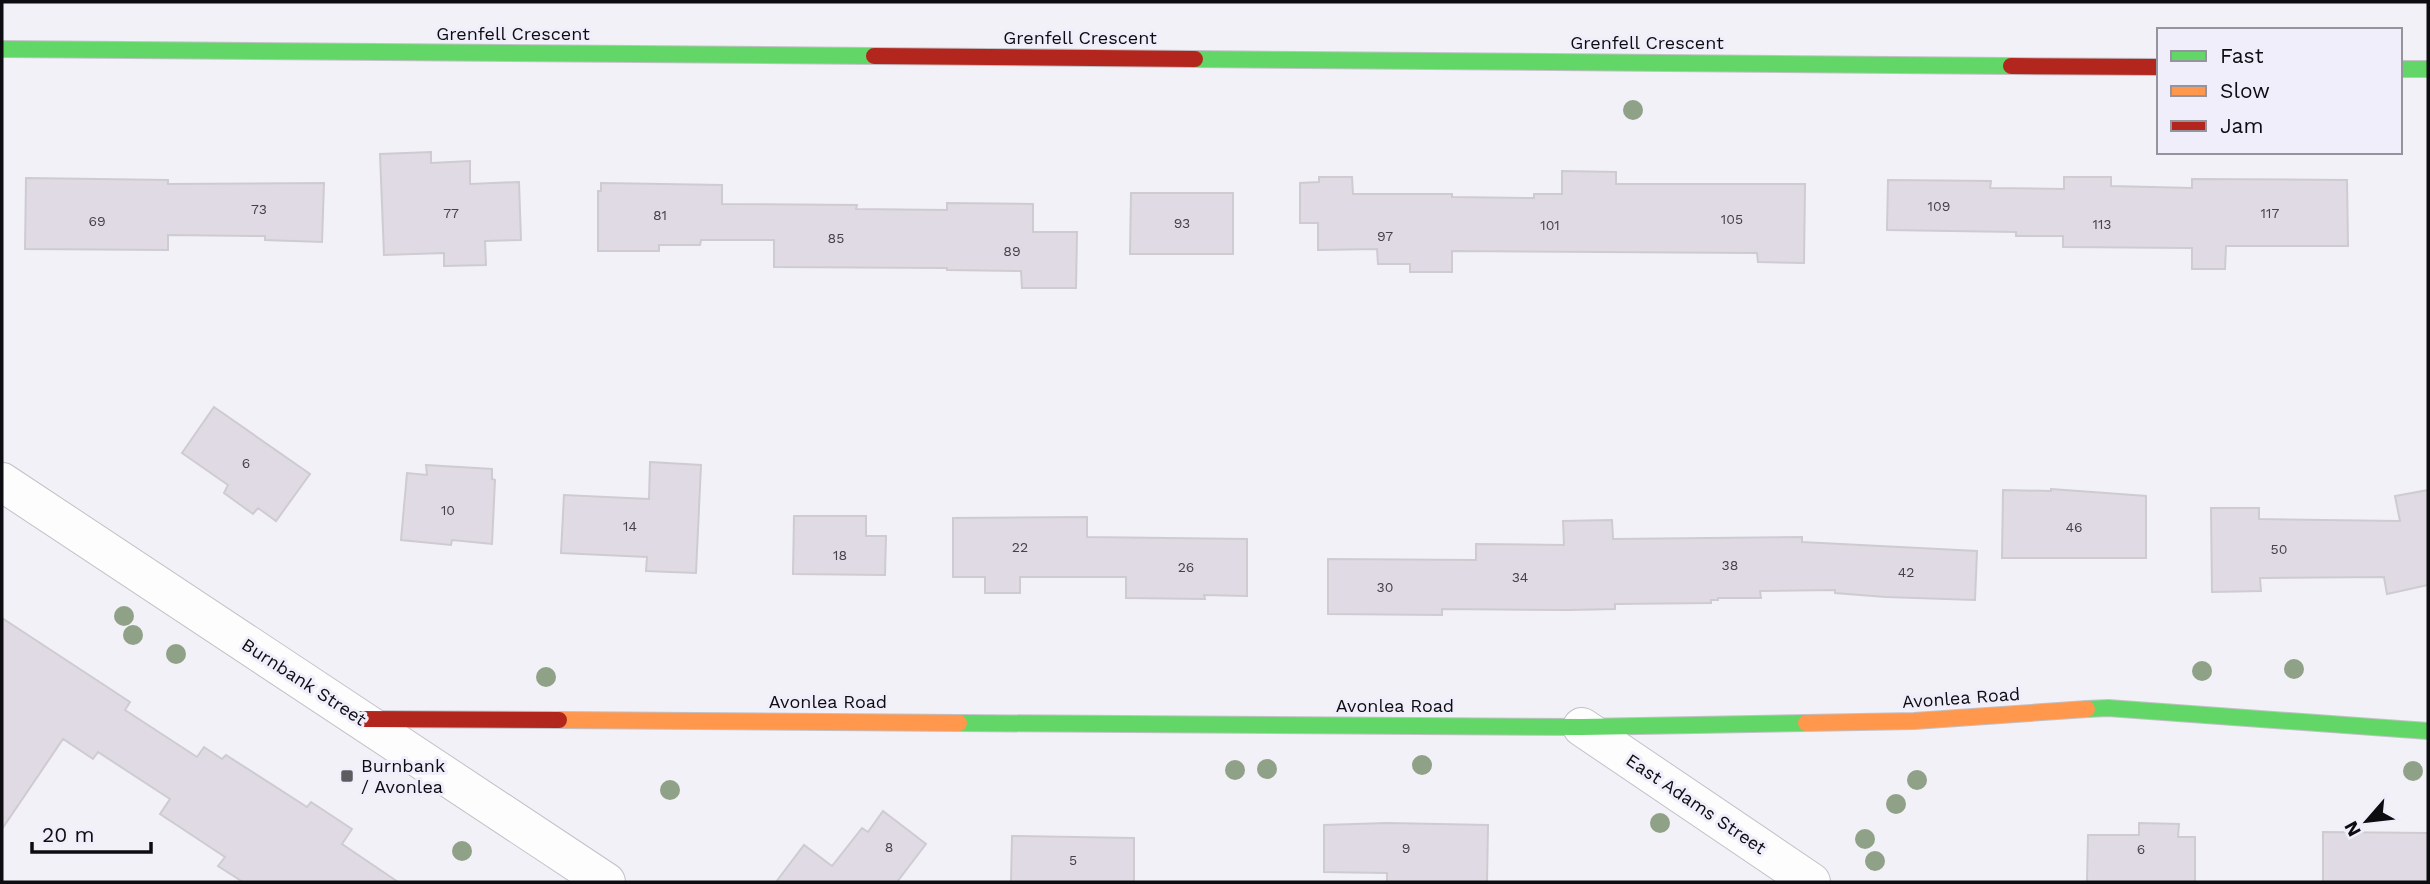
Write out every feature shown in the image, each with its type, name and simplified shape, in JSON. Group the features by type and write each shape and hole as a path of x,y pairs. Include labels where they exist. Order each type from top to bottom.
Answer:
{"street":[{"name":"Grenfell Crescent","path":"2,49 2157,67"},
{"path":"2402,69 2428,69"},
{"name":"Burnbank Street","path":"2,482 606,882"},
{"name":"Avonlea Road","path":"361,719 1582,727 1914,722 2108,708 2428,731"},
{"name":"East Adams Street","path":"1582,727 1811,882"}],"building":[{"path":"431,152 431,163 470,161 470,184 519,182 521,240 485,241 486,265 444,266 444,253 384,255 380,154"},
{"path":"1562,171 1616,172 1616,184 1805,184 1804,263 1758,262 1757,253 1452,251 1452,272 1410,272 1410,264 1378,264 1377,249 1318,250 1318,223 1300,223 1300,183 1319,182 1319,177 1352,177 1353,194 1452,194 1452,197 1534,198 1534,194 1562,194"},
{"path":"2064,177 2111,177 2111,186 2192,188 2192,179 2347,180 2348,246 2226,246 2225,269 2192,269 2192,248 2063,247 2063,236 2016,236 2016,232 1887,230 1888,180 1991,181 1990,188 2064,189"},
{"path":"26,178 168,180 168,184 324,183 322,242 265,240 265,236 168,235 168,250 25,249"},
{"path":"601,183 722,185 722,204 857,205 856,209 947,210 947,203 1033,204 1033,232 1077,232 1076,288 1022,288 1021,271 774,267 774,240 701,240 700,245 659,245 659,251 598,251 598,191 601,191"},
{"path":"1131,193 1233,193 1233,254 1130,254"},
{"path":"214,407 310,474 276,521 258,508 253,514 224,493 228,485 182,453"},
{"path":"650,462 701,465 696,573 646,571 647,557 561,553 564,495 649,499"},
{"path":"426,465 492,469 492,479 495,480 492,544 452,540 451,545 401,540 407,473 427,475"},
{"path":"2051,489 2146,496 2146,558 2002,558 2003,490"},
{"path":"2428,490 2428,585 2387,594 2384,577 2260,578 2261,591 2212,592 2211,508 2259,508 2259,519 2400,521 2395,496"},
{"path":"794,516 866,516 866,536 886,536 885,575 793,574"},
{"path":"1087,517 1087,537 1247,539 1247,596 1204,595 1205,599 1126,598 1126,577 1020,577 1020,593 985,593 985,577 953,577 953,518"},
{"path":"1612,520 1613,539 1802,537 1802,542 1977,551 1975,600 1886,597 1835,593 1835,590 1760,591 1761,598 1718,598 1711,600 1711,603 1615,604 1615,609 1442,609 1442,615 1328,614 1328,559 1476,560 1476,544 1564,545 1563,521"},
{"path":"2,618 130,702 125,710 197,757 204,747 222,759 226,755 307,807 311,802 352,829 342,844 398,882 243,882 218,866 225,857 160,814 170,799 98,752 93,759 63,739 2,829"},
{"path":"883,811 926,844 897,882 776,882 804,845 832,866 862,828 868,832"},
{"path":"2139,823 2179,824 2178,837 2195,837 2195,882 2087,882 2088,835 2139,835"},
{"path":"1324,825 1488,825 1487,882 1387,882 1387,873 1324,872"},
{"path":"2323,832 2428,833 2428,882 2323,882"},
{"path":"1012,836 1134,838 1134,882 1011,882"}],"traffic: fast":[{"path":"2,49 874,56"},
{"path":"1195,59 2011,66"},
{"path":"2402,69 2428,69"},
{"path":"2087,709 2108,708 2428,731"},
{"path":"959,723 1582,727 1806,723"}],"traffic: slow":[{"path":"1806,723 1914,721 2087,709"},
{"path":"559,720 959,723"}],"traffic: jam":[{"path":"874,56 1195,59"},
{"path":"2011,66 2157,67"},
{"path":"361,719 559,720"}],"place":[{"name":"Burnbank / Avonlea","path":"347,776"}]}
